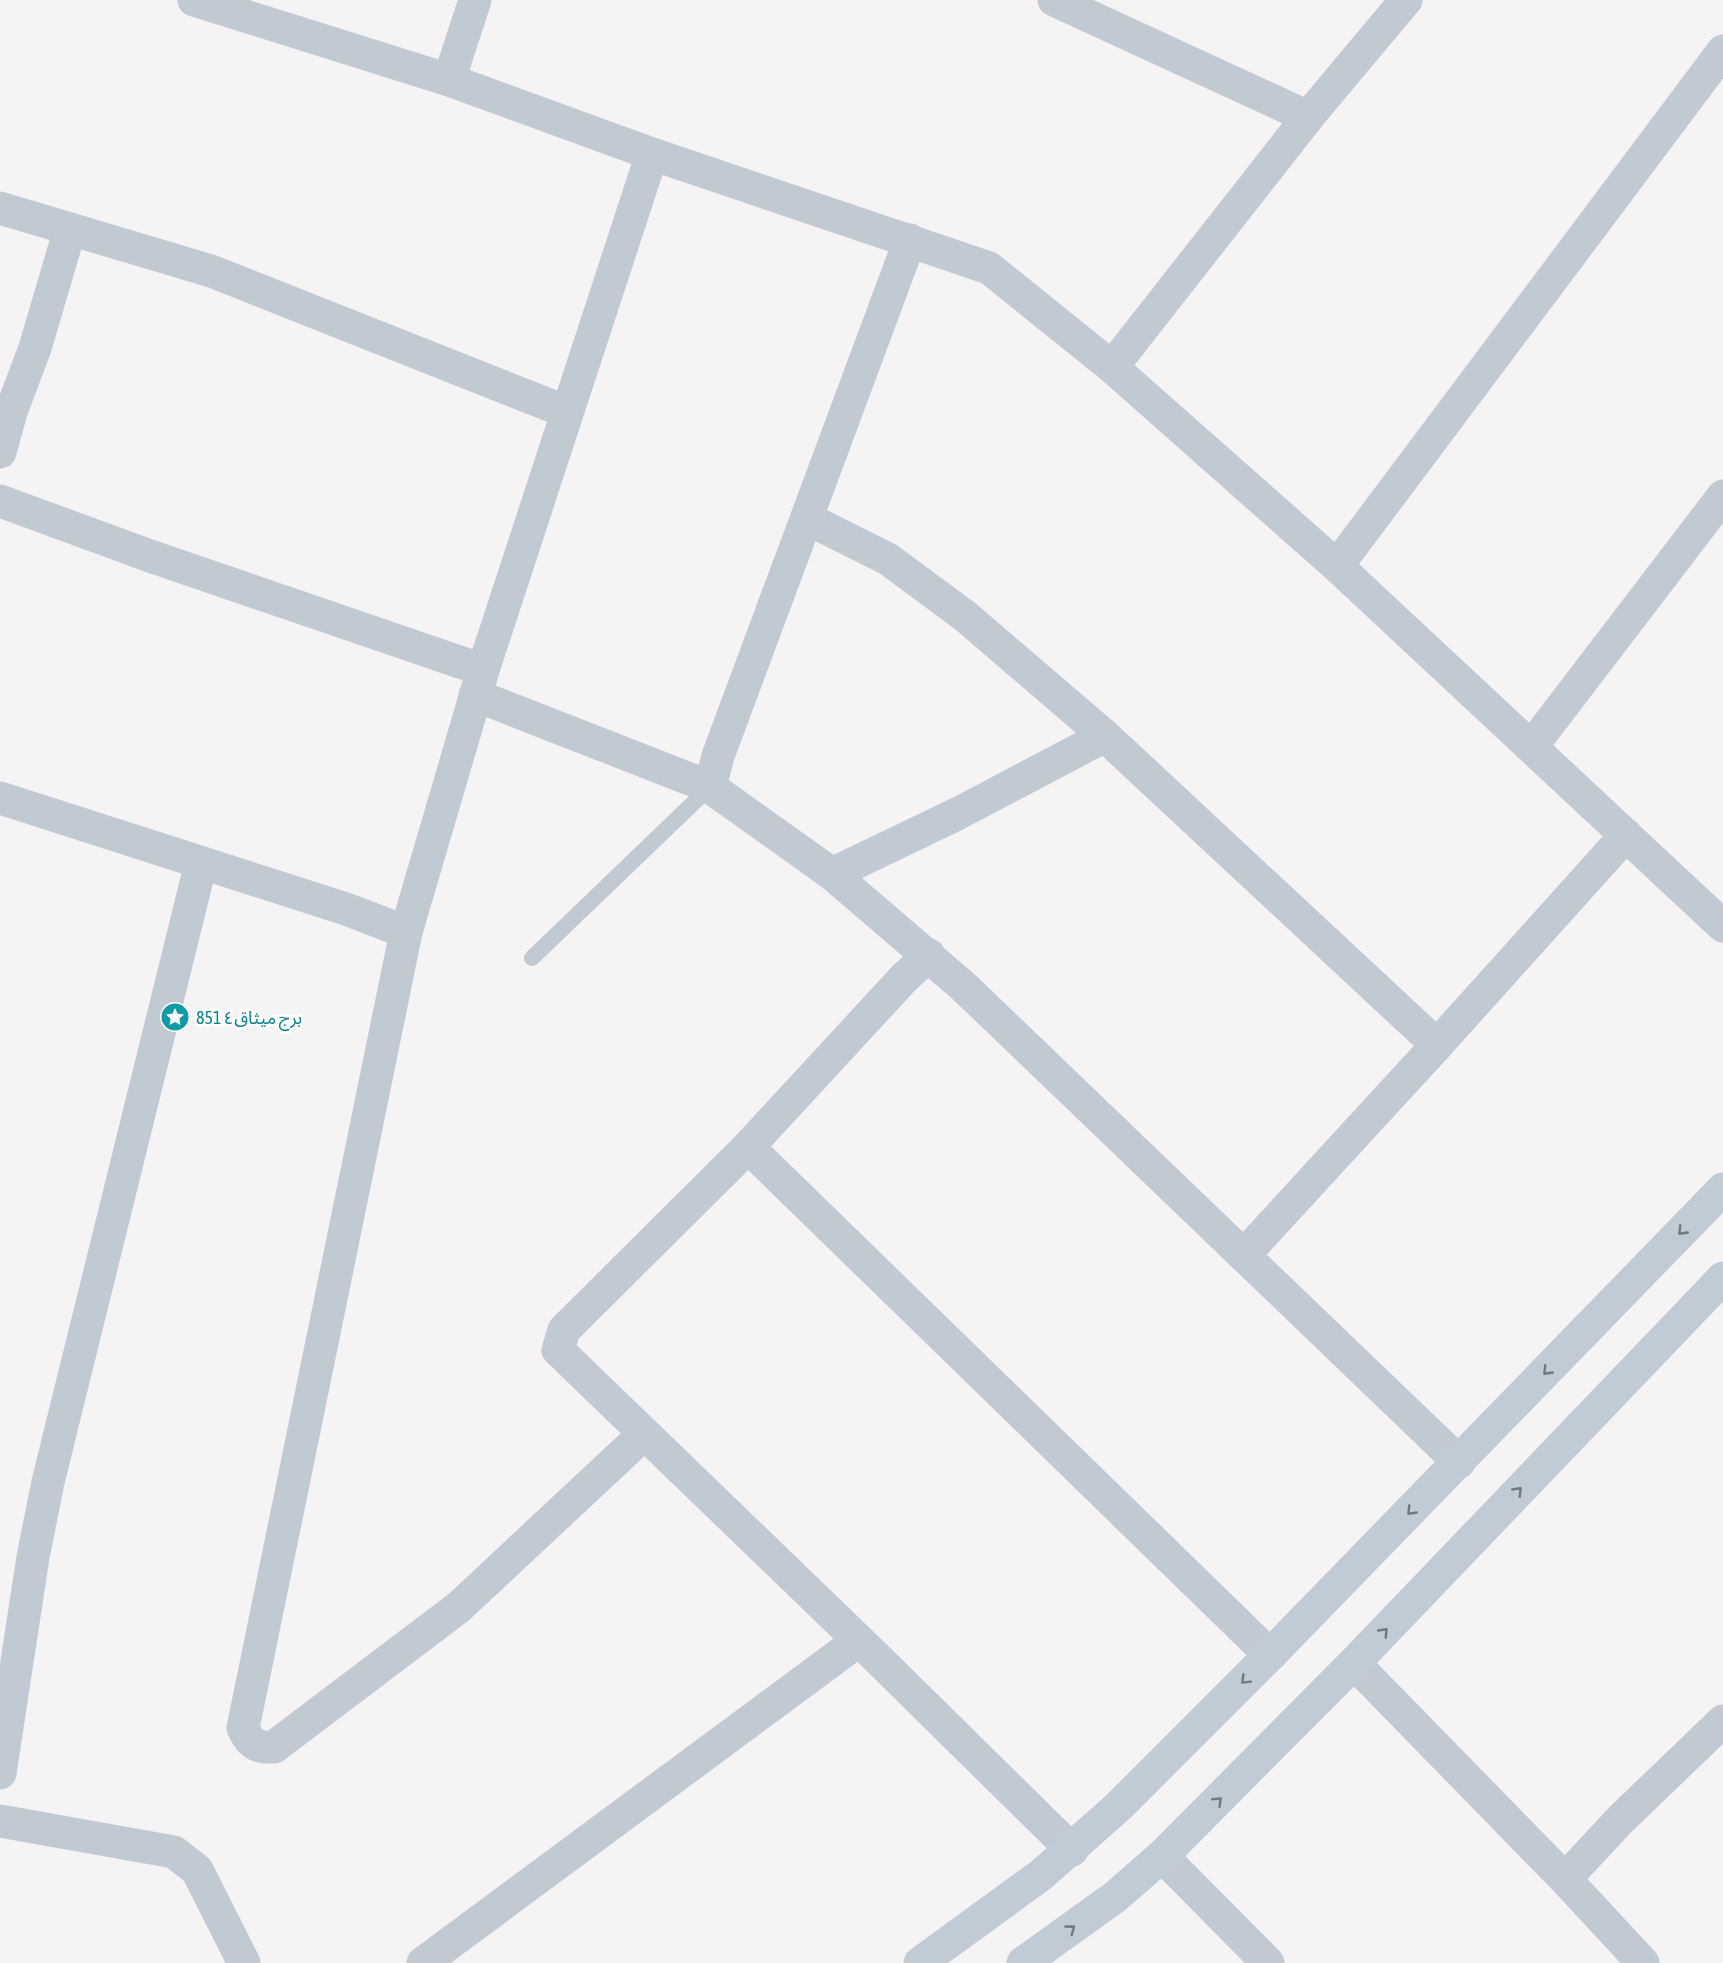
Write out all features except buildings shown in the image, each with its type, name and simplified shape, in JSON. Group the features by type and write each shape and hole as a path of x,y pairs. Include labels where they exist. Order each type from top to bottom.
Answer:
{"main road":[{"path":"920,1963 1072,1850 1270,1655 1723,1189"},
{"path":"1023,1963 1115,1897 1162,1856 1354,1663 1723,1278"}],"street":[{"path":"195,0 449,80 652,154 989,268 1112,367 1336,566 1722,924"},
{"path":"449,80 475,0"},
{"path":"1054,0 1308,117"},
{"path":"1112,367 1308,117 1406,0"},
{"path":"1336,566 1723,51"},
{"path":"643,1435 459,1607 274,1748 261,1748 249,1740 243,1728 406,933 479,682 652,154"},
{"path":"0,208 211,271 567,412"},
{"path":"0,452 11,412 35,348 70,229"},
{"path":"710,787 718,756 910,240"},
{"path":"1532,746 1723,495"},
{"path":"0,501 479,682 710,787 832,873 929,955 1459,1462"},
{"path":"808,519 888,559 964,616 1105,736 1437,1045"},
{"path":"832,873 957,814 1105,736"},
{"path":"0,798 346,909 406,933"},
{"path":"1244,1255 1626,835"},
{"path":"0,1773 33,1557 48,1482 201,863"},
{"path":"929,955 904,978 748,1147 564,1330 558,1350 1072,1850"},
{"path":"748,1147 1270,1655"},
{"path":"423,1963 858,1641"},
{"path":"1354,1663 1565,1879 1643,1963"},
{"path":"1565,1879 1621,1819 1723,1721"},
{"path":"0,1821 160,1849 187,1859 197,1870 244,1963"},
{"path":"1162,1856 1268,1963"}],"lane":[{"path":"532,958 710,787"}],"place":[{"name":"برج ميثاق٤ 851","path":"175,1017"}]}
